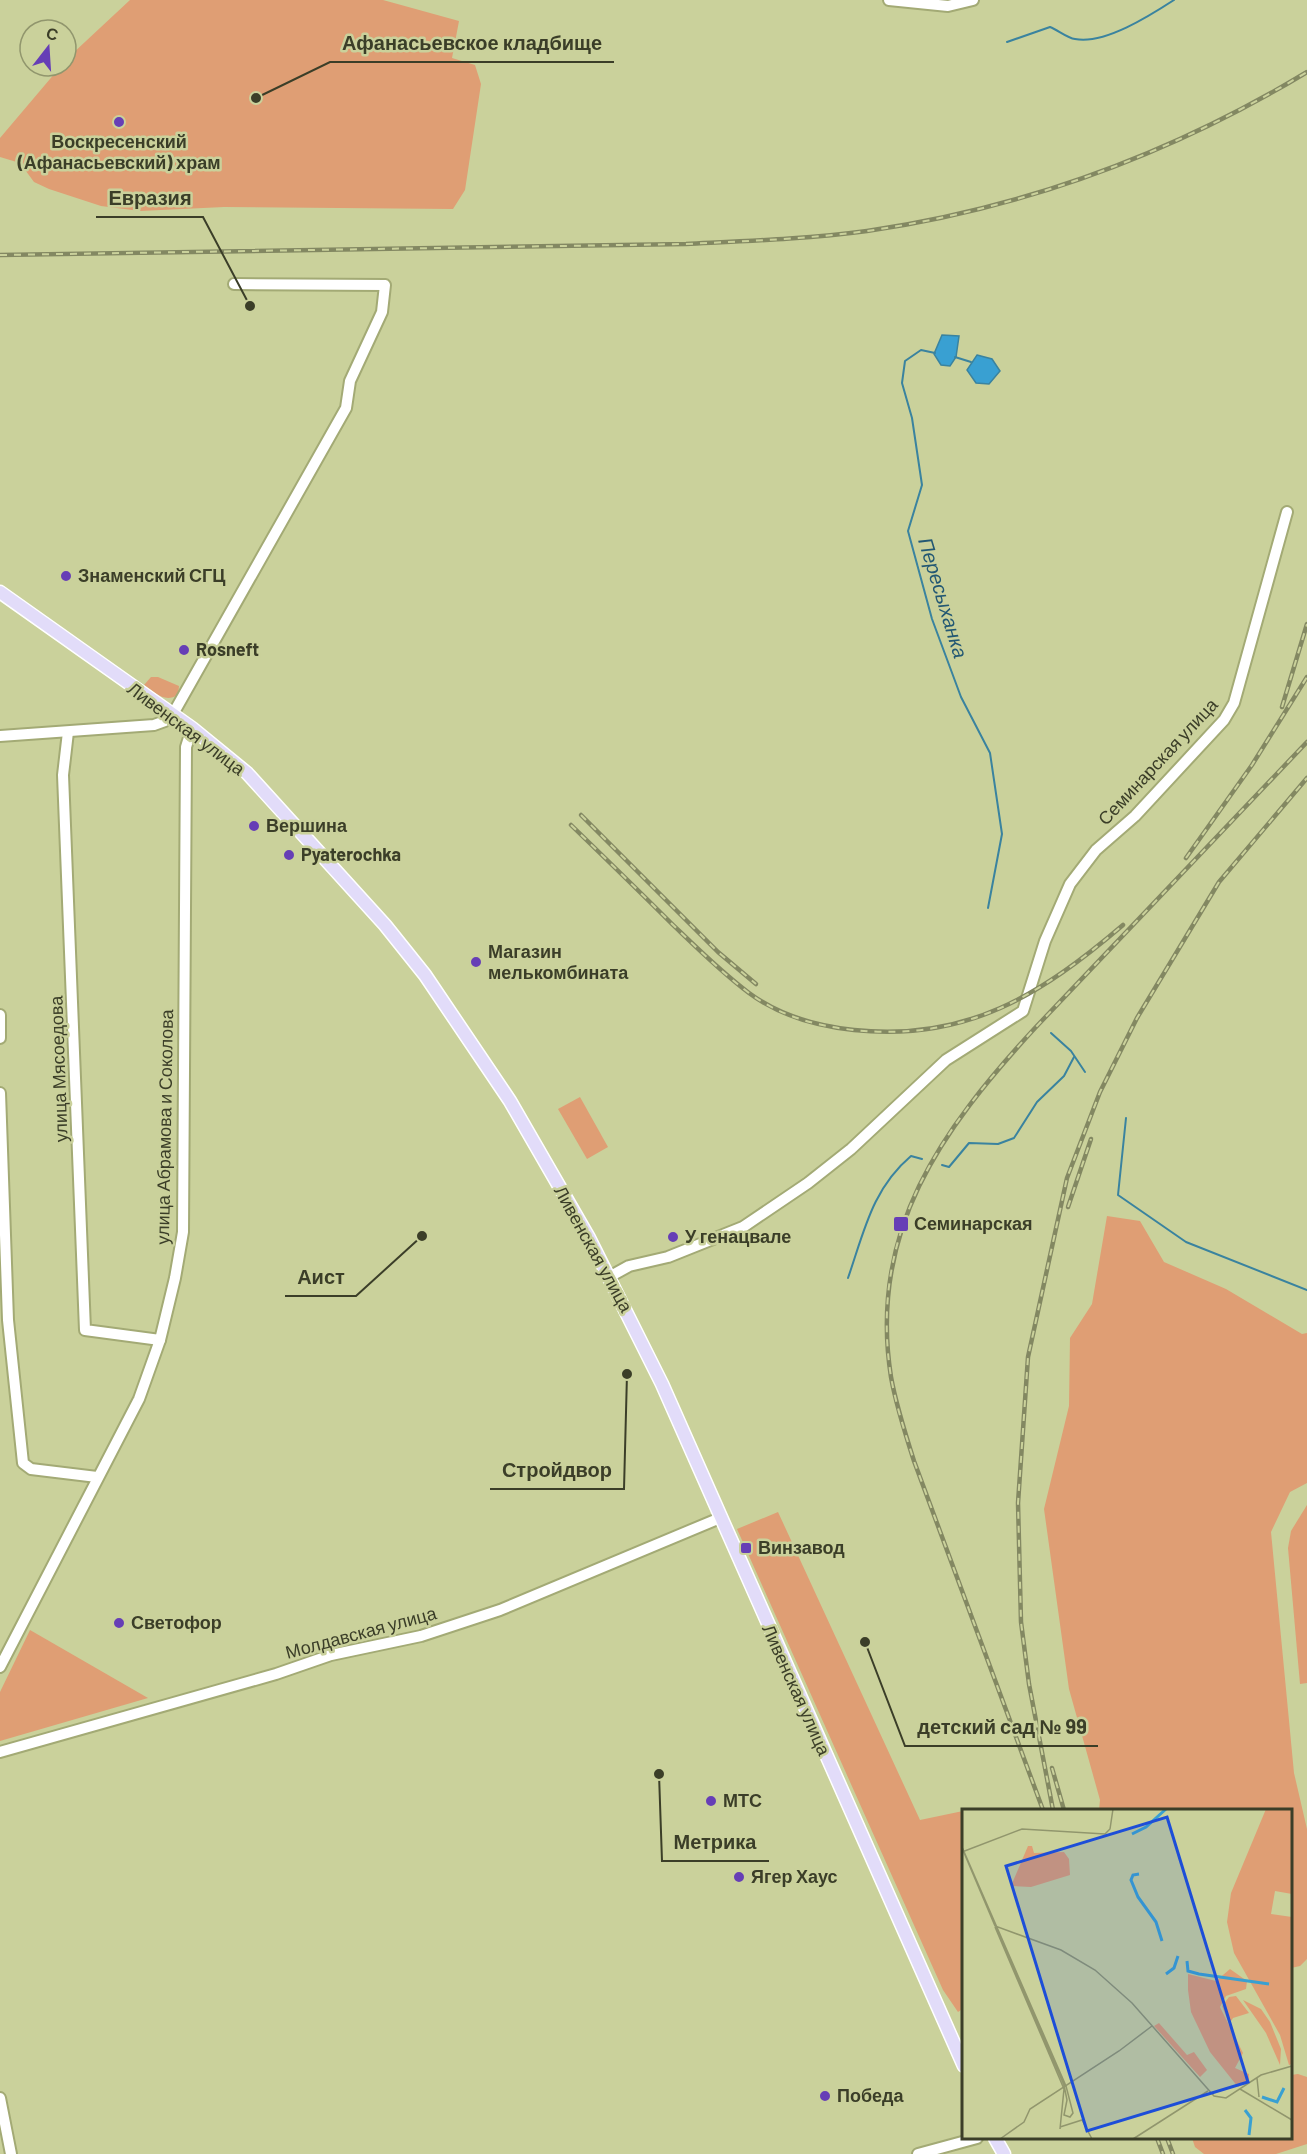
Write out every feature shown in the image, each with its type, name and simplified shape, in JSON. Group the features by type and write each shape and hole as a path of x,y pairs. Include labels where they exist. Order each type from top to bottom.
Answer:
{"main road":[{"name":"Ливенская улица","path":"0,592 192,728 247,773 385,925 424,975 510,1101 609,1277 662,1383 962,2064"},
{"path":"996,2139 1004,2154"}],"street":[{"path":"890,0 948,6 972,0"},
{"path":"0,736 154,725 165,721 172,714 346,408 350,381 382,312 385,285 234,284"},
{"name":"Семинарская улица","path":"609,1277 629,1266 668,1257 742,1227 808,1183 850,1149 946,1060 1023,1011 1045,941 1070,884 1096,850 1135,816 1224,720 1234,703 1287,512"},
{"name":"улица Абрамова и Соколова","path":"0,1667 139,1399 160,1340 176,1278 183,1232 186,747 192,728"},
{"name":"улица Мясоедова","path":"68,732 63,775 85,1330 160,1340"},
{"path":"0,1015 0,1038"},
{"path":"0,1093 8,1320 23,1463 31,1469 97,1477"},
{"name":"Молдавская улица","path":"0,1752 276,1674 332,1655 420,1636 500,1610 720,1518"},
{"path":"0,2098 10,2154"},
{"path":"918,2154 973,2139"}],"shaded area":[{"path":"130,0 383,0 459,21 452,58 475,65 481,84 465,190 453,209 224,207 140,211 101,206 49,189 34,182 20,163 0,157 0,138 51,78 78,78 78,49"},
{"path":"151,677 158,677 179,686 178,695 168,698 156,694 144,685"},
{"path":"580,1097 608,1147 587,1159 558,1109"},
{"path":"1107,1216 1140,1221 1164,1262 1226,1289 1302,1334 1307,1333 1307,1483 1290,1492 1271,1532 1294,1773 1307,1829 1307,1959 1300,1966 1292,1968 1292,1809 1099,1809 1100,1800 1069,1689 1044,1509 1069,1406 1070,1338 1092,1304"},
{"path":"1307,1505 1307,1683 1300,1684 1288,1548 1291,1531"},
{"path":"778,1512 920,1820 962,1811 962,2009 958,2012 943,1990 737,1529"},
{"path":"30,1630 148,1698 0,1741 0,1692"},
{"path":"1292,2075 1307,2077 1307,2144 1276,2154 1204,2154 1195,2147 1192,2139 1292,2139"}],"water":[{"path":"942,335 959,336 956,357 950,366 941,365 934,354"},
{"path":"977,355 992,359 1000,371 989,384 976,383 967,370"}],"waterway":[{"path":"1007,42 1050,27 1075,39 1099,38 1127,27 1174,0"},
{"name":"Пересыханка","path":"935,353 921,350 905,361 902,383 912,418 922,485 908,531 932,619 961,697 990,753 1002,834 988,908"},
{"name":"Пересыханка","path":"955,357 971,362"},
{"path":"1051,1033 1071,1051 1085,1072"},
{"path":"942,1165 949,1167 969,1143 998,1144 1014,1138 1037,1102 1064,1076 1074,1057"},
{"name":"Пересыханка","path":"1126,1118 1118,1195 1186,1242 1307,1290"},
{"path":"848,1278 878,1197 898,1169 911,1156 922,1159"}],"railway":[{"path":"0,255 686,244 799,238 867,231 983,208 1095,174 1203,128 1307,72"},
{"path":"1282,707 1307,624"},
{"path":"1186,858 1252,765 1307,677"},
{"path":"1043,1809 914,1461 895,1398 887,1324 891,1275 902,1229 919,1186 942,1145 1001,1066 1307,742"},
{"path":"1053,1809 1029,1684 1021,1622 1018,1503 1028,1357 1067,1178 1100,1092 1137,1018 1219,882 1307,778"},
{"path":"581,815 718,952 756,984"},
{"path":"571,825 690,941 739,985 773,1008 799,1019 826,1026 894,1032 967,1021 1000,1008 1062,973 1123,925"},
{"path":"1068,1207 1091,1139"},
{"path":"1052,1768 1064,1809"},
{"path":"1157,2139 1163,2154"},
{"path":"1167,2139 1173,2154"}],"place":[{"name":"Афанасьевское кладбище","path":"256,98"},
{"name":"Воскресенский (Афанасьевский) храм","path":"119,122"},
{"name":"Евразия","path":"250,306"},
{"name":"Знаменский СГЦ","path":"66,576"},
{"name":"Rosneft","path":"184,650"},
{"name":"Вершина","path":"254,826"},
{"name":"Pyaterochka","path":"289,855"},
{"name":"Магазин мелькомбината","path":"476,962"},
{"name":"Семинарская","path":"901,1224"},
{"name":"Аист","path":"422,1236"},
{"name":"У генацвале","path":"673,1237"},
{"name":"Стройдвор","path":"627,1374"},
{"name":"Винзавод","path":"746,1548"},
{"name":"Светофор","path":"119,1623"},
{"name":"детский сад № 99","path":"865,1642"},
{"name":"Метрика","path":"659,1774"},
{"name":"МТС","path":"711,1801"},
{"name":"Ягер Хаус","path":"739,1877"},
{"name":"Победа","path":"825,2096"}]}
